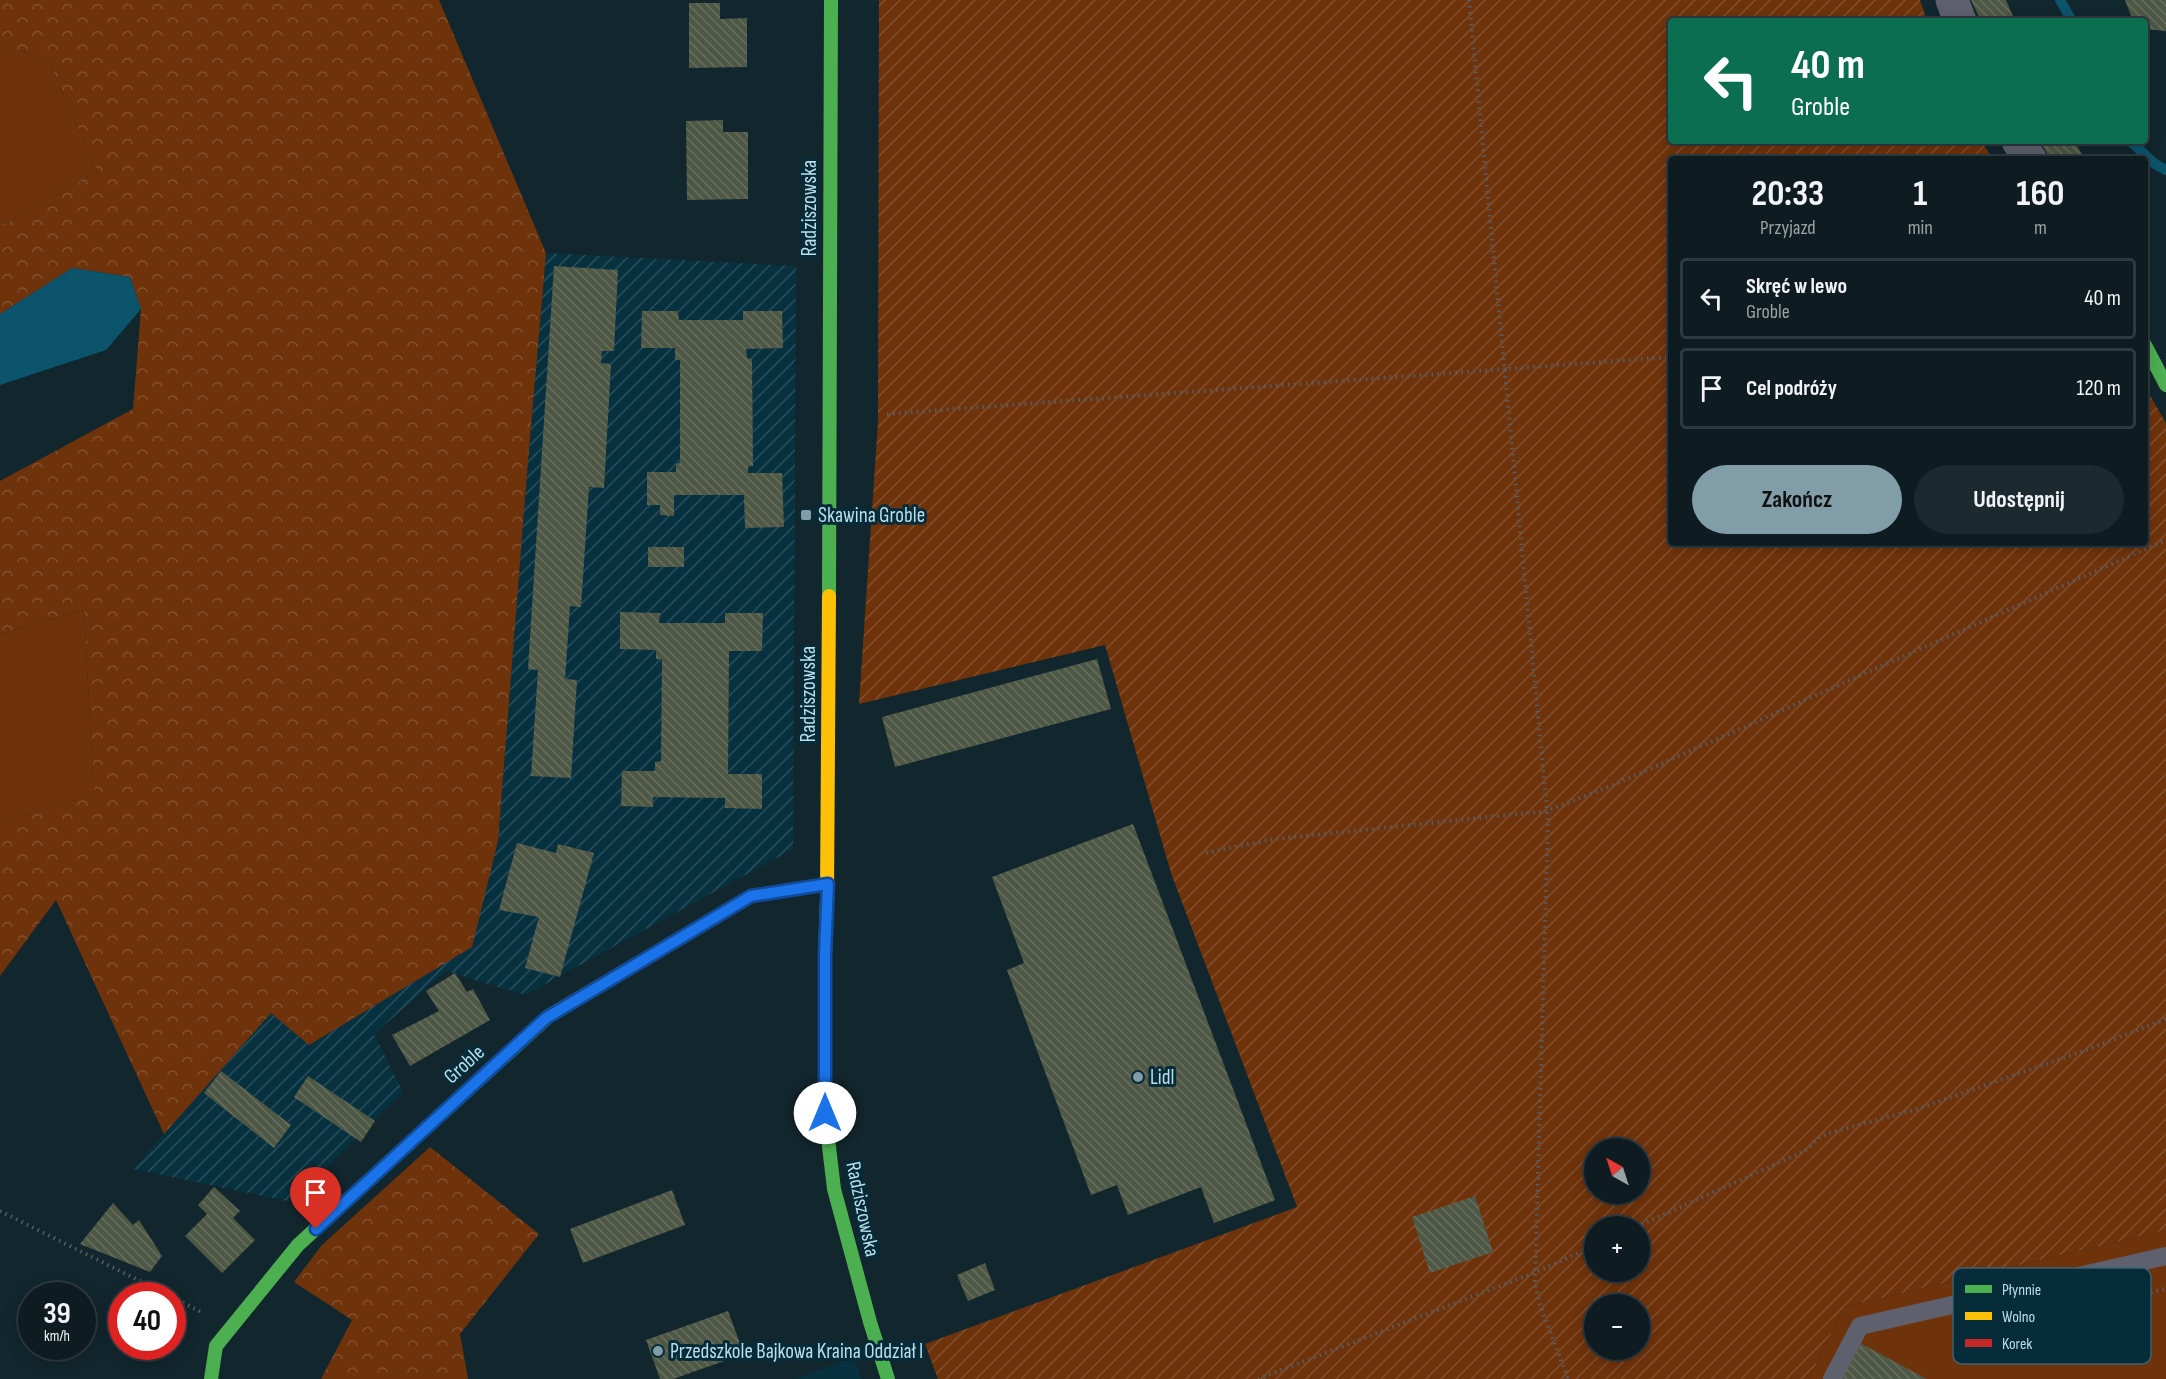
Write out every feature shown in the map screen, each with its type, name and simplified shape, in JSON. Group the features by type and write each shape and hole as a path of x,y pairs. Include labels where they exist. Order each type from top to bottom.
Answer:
{"street":[{"name":"Radziszowska","path":"831,0 825,1113 834,1189 888,1379"},
{"path":"1952,0 1959,18"},
{"path":"2148,351 2166,385"},
{"name":"Groble","path":"211,1379 216,1346 298,1245 546,1018 751,896 828,884"}],"lane":[{"path":"2114,1268 2166,1256"},
{"path":"1832,1379 1860,1326 1953,1305"}],"path":[{"path":"1469,0 1547,811 1536,1272 1539,1302 1568,1379"},
{"path":"887,414 1668,357"},
{"path":"1206,853 1274,839 1547,811 1618,783 2166,540"},
{"path":"1650,1221 1805,1151 1820,1137 1829,1133 1914,1110 2086,1050 2166,1019"},
{"path":"0,1211 142,1282"},
{"path":"1258,1379 1536,1272 1584,1250"},
{"path":"2151,1292 2166,1289"}],"shaded area":[{"path":"546,253 796,266 793,849 525,995 446,971 374,1034 403,1092 292,1202 133,1169 271,1013 498,841"},
{"path":"72,268 130,277 141,309 106,350 0,385 0,314"},
{"path":"853,1357 862,1379 795,1379"}],"green space":[{"path":"0,0 439,0 546,253 498,841 472,947 309,1045 271,1013 164,1134 56,900 0,976 0,823 94,794 84,610 0,634 0,481 133,409 141,309 130,277 72,268 0,314 0,224 7,223 97,171 48,60 0,44"},
{"path":"879,0 1920,0 1926,18 1668,18 1668,144 1983,144 1991,156 1668,156 1668,546 2148,546 2148,392 2166,423 2166,1230 2007,1268 1953,1268 1953,1281 1844,1307 1809,1379 938,1379 925,1344 1297,1207 1171,873 1105,645 859,704 878,421"},
{"path":"0,44 48,60 97,171 7,223 0,224"},
{"path":"84,610 94,794 0,823 0,634"},
{"path":"430,1147 539,1234 460,1334 468,1379 321,1379 352,1320 294,1282 322,1245"},
{"path":"2166,1230 2166,1379 1809,1379 1844,1307 1953,1281 1953,1364 2151,1364 2151,1268 2007,1268"}],"building":[{"path":"1971,0 2006,0 2014,18 1980,18"},
{"path":"2125,0 2166,0 2166,31 2148,29 2148,18 2132,18"},
{"path":"689,3 720,3 720,19 747,18 747,67 689,68"},
{"path":"723,120 723,132 748,132 748,199 687,200 686,121"},
{"path":"2042,144 2076,144 2083,156 2048,156"},
{"path":"554,266 618,270 614,351 602,351 601,363 611,364 604,488 589,487 581,607 570,606 565,679 577,680 571,778 531,776 538,670 528,669"},
{"path":"642,311 678,311 679,320 743,320 743,311 782,311 783,348 746,349 747,358 752,359 753,466 748,466 748,473 782,473 784,527 745,528 744,495 674,495 674,516 660,515 660,505 647,505 647,472 676,472 676,464 680,463 680,360 675,360 675,348 641,348"},
{"path":"648,547 684,547 684,567 648,567"},
{"path":"620,612 660,613 659,623 725,623 725,613 763,613 762,651 729,651 728,774 762,774 762,809 725,808 725,798 653,797 653,807 621,806 622,771 655,771 655,762 661,761 662,659 656,659 656,650 620,649"},
{"path":"1097,659 1111,709 895,767 882,717"},
{"name":"Lidl","path":"1133,824 1275,1200 1214,1223 1201,1187 1128,1215 1117,1185 1091,1195 1007,970 1024,963 992,877"},
{"path":"517,843 556,853 558,844 594,853 560,977 525,968 539,917 499,910"},
{"path":"455,973 467,992 473,989 490,1020 410,1066 392,1035 439,1011 426,991"},
{"path":"221,1071 291,1125 274,1148 204,1093"},
{"path":"308,1076 375,1121 361,1142 294,1097"},
{"path":"214,1187 240,1211 233,1218 255,1240 222,1273 185,1236 207,1214 198,1205"},
{"path":"672,1190 685,1225 583,1263 570,1229"},
{"path":"1475,1196 1493,1252 1430,1273 1412,1217"},
{"path":"113,1203 133,1225 139,1220 162,1256 150,1272 80,1244"},
{"path":"985,1263 995,1290 968,1301 957,1275"},
{"path":"728,1311 744,1354 673,1379 660,1379 646,1340"},
{"path":"1860,1343 1927,1379 1841,1379"}],"waterway":[{"path":"2060,0 2070,18"},
{"path":"2133,144 2146,156"},
{"path":"2148,158 2166,170"}],"traffic: fast":[{"path":"829,596 831,0"},
{"path":"2148,351 2166,385"},
{"path":"827,897 825,1113 834,1189 888,1379"},
{"path":"211,1379 216,1346 298,1245 549,1016"}],"traffic: slow":[{"path":"827,897 829,596"},
{"path":"549,1016 716,917"}],"traffic: jam":[{"path":"716,917 751,896 828,884"}],"place":[{"name":"Skawina Groble","path":"806,515"},
{"name":"Lidl","path":"1138,1077"},
{"name":"Przedszkole Bajkowa Kraina Oddział I","path":"658,1351"}],"route":[{"path":"316,1229 546,1018 751,896 828,884 825,954 825,1113"}]}
